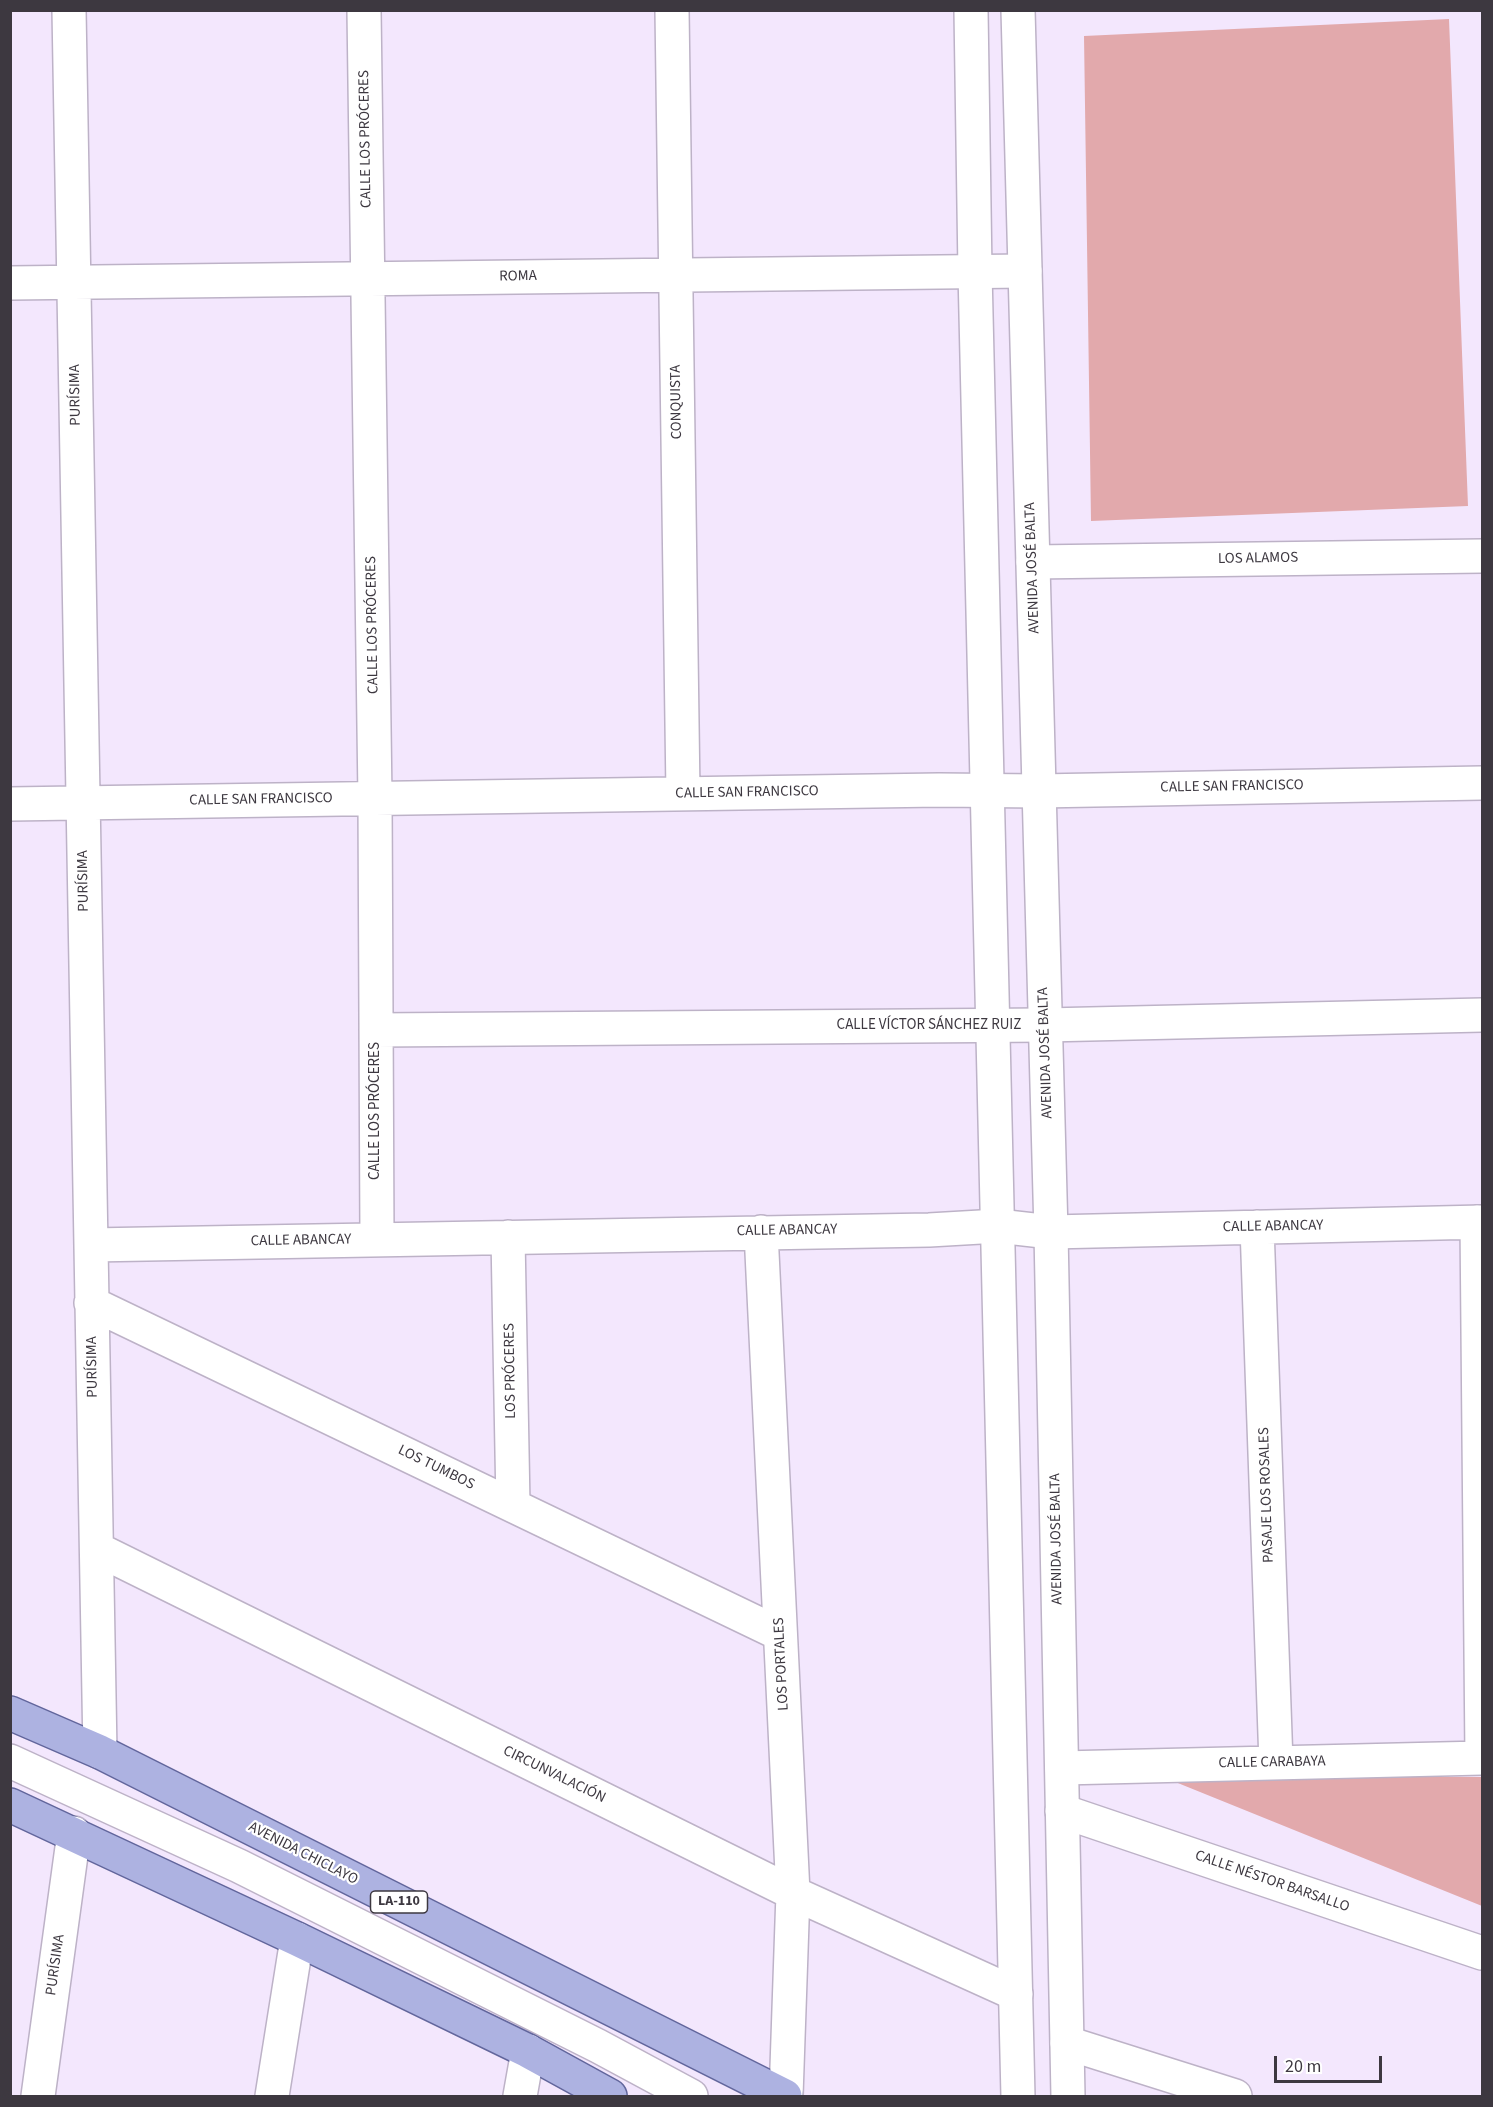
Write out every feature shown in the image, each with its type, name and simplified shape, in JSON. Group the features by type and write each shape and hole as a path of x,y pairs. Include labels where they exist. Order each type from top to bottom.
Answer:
{"main road":[{"name":"AVENIDA CHICLAYO","path":"10,1713 100,1752 786,2097"},
{"path":"10,1805 74,1833 528,2051 610,2097"}],"street":[{"name":"PURÍSIMA","path":"69,10 100,1752"},
{"name":"CALLE LOS PRÓCERES","path":"364,10 375,798 377,1239"},
{"name":"CONQUISTA","path":"672,10 683,794"},
{"path":"971,10 975,272 1018,2097"},
{"name":"AVENIDA JOSÉ BALTA","path":"1018,10 1051,1232 1068,2097"},
{"name":"ROMA","path":"10,283 1025,272"},
{"name":"LOS ALAMOS","path":"1033,562 1482,555"},
{"name":"CALLE SAN FRANCISCO","path":"10,804 1482,783"},
{"name":"CALLE VÍCTOR SÁNCHEZ RUIZ","path":"376,1030 994,1026 1482,1015"},
{"path":"1480,1222 1482,1758"},
{"name":"CALLE ABANCAY","path":"91,1245 929,1230 998,1226 1051,1232 1480,1222"},
{"name":"PASAJE LOS ROSALES","path":"1257,1227 1276,1763"},
{"name":"LOS PORTALES","path":"761,1232 793,1893 786,2097"},
{"name":"LOS PRÓCERES","path":"508,1237 513,1505"},
{"name":"LOS TUMBOS","path":"91,1303 780,1634"},
{"name":"CIRCUNVALACIÓN","path":"97,1549 793,1893 1016,1994"},
{"name":"CALLE CARABAYA","path":"1062,1768 1482,1758"},
{"path":"10,1761 239,1866 598,2046 691,2097"},
{"name":"CALLE NÉSTOR BARSALLO","path":"1062,1811 1482,1953"},
{"name":"PURÍSIMA","path":"38,2097 74,1833"},
{"path":"272,2097 297,1939"},
{"path":"1067,2043 1235,2097"},
{"path":"520,2097 528,2051"}],"shaded area":[{"path":"1449,19 1468,506 1091,521 1084,36"},
{"path":"1158,1775 1482,1777 1482,1906"}]}
